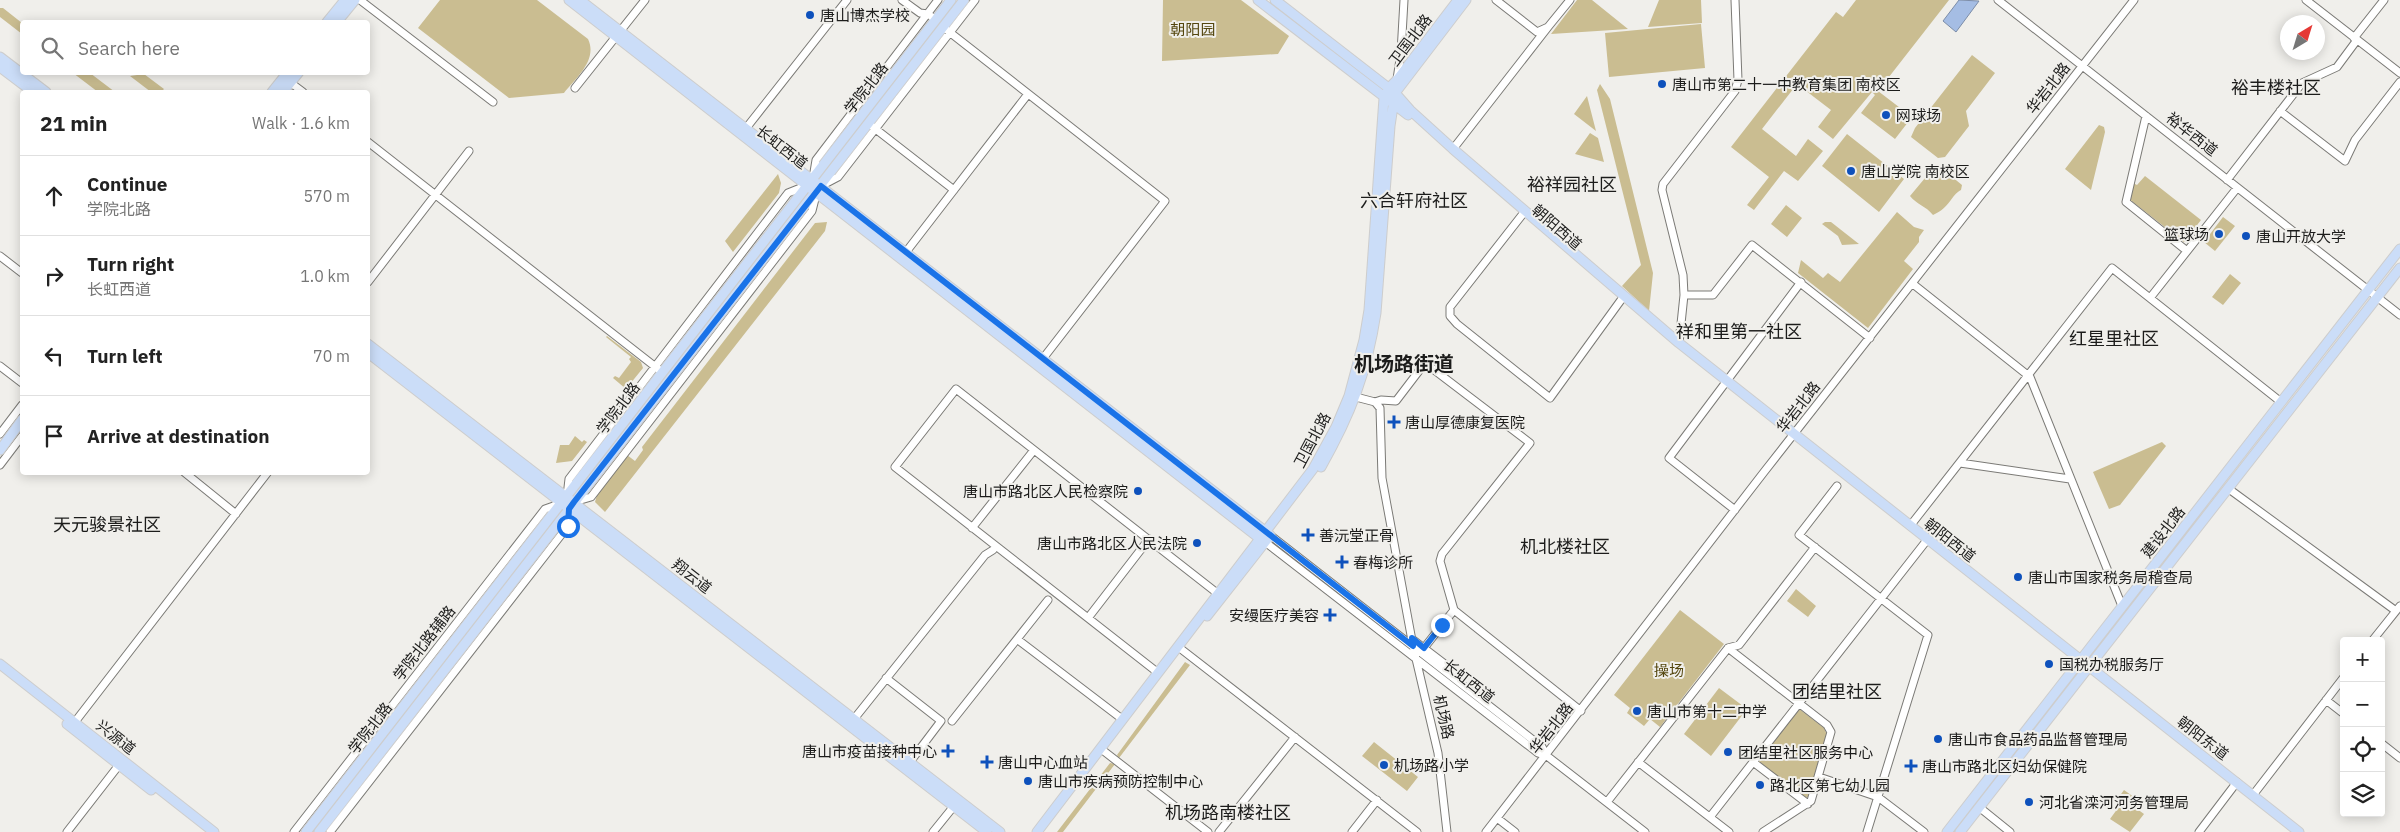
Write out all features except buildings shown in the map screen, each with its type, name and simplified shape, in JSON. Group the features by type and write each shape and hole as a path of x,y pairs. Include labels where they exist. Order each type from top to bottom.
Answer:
{"main road":[{"path":"329,20 345,0"},
{"path":"339,20 354,0"},
{"name":"长虹西道","path":"569,0 618,32 747,127 810,182"},
{"name":"长虹西道","path":"580,0 618,32 1265,537"},
{"name":"学院北路","path":"319,832 339,814 398,730 568,503 662,372 951,0"},
{"name":"学院北路","path":"306,832 328,804 398,730 533,564 568,503 698,351 819,189 872,126 947,30 964,0"},
{"name":"朝阳西道","path":"1258,0 1393,103 1621,300 1725,382"},
{"name":"朝阳西道","path":"1275,0 1392,91 1453,149 1678,343 1786,432 1793,435 2089,667"},
{"name":"卫国北路","path":"1044,832 1265,537 1313,469 1353,396 1372,342 1376,312 1393,103 1392,91 1397,80 1458,0"},
{"name":"卫国北路","path":"1353,396 1369,310 1384,98 1392,91 1466,0"},
{"path":"936,20 947,30"},
{"path":"0,57 20,72"},
{"path":"0,66 30,90"},
{"path":"24,75 43,90"},
{"path":"274,90 286,75"},
{"path":"285,90 297,75"},
{"name":"长虹西道","path":"819,189 906,252 1041,361"},
{"name":"建设北路","path":"1947,832 2400,249"},
{"name":"建设北路","path":"1960,832 2400,268"},
{"path":"686,342 698,351"},
{"name":"翔云道","path":"370,346 987,832"},
{"name":"翔云道","path":"370,354 854,719 1000,832"},
{"path":"0,450 20,423"},
{"name":"卫国北路","path":"1037,832 1217,593 1265,537"},
{"name":"兴源道","path":"0,664 205,832"},
{"name":"朝阳东道","path":"2089,667 2299,832"},
{"name":"兴源道","path":"0,671 214,832"}],"street":[{"path":"360,0 492,102"},
{"path":"575,88 643,0"},
{"path":"747,127 847,0"},
{"path":"902,0 920,14 928,14 936,20"},
{"path":"568,503 569,479 788,193 810,182 816,160 938,0"},
{"path":"976,0 947,30 1165,201 1041,361"},
{"path":"1397,80 1401,53 1404,0"},
{"path":"1496,0 1537,32 1548,27"},
{"path":"1453,149 1570,0"},
{"path":"1678,343 1684,295 1683,275 1662,190 1663,184 1735,91 1738,80 1735,0"},
{"name":"裕华西道","path":"1998,0 2400,315"},
{"name":"华岩北路","path":"1486,832 1793,435 2134,0"},
{"path":"2306,0 2400,73"},
{"path":"2227,180 2302,83 2337,67 2384,0"},
{"path":"2280,111 2345,161 2355,140 2400,82"},
{"path":"291,83 301,90"},
{"path":"906,252 1028,94"},
{"path":"2146,116 2126,202 2187,251"},
{"path":"872,126 954,190"},
{"path":"370,144 662,372"},
{"path":"370,279 469,151"},
{"path":"2150,298 2237,188"},
{"path":"1522,215 1450,307 1450,316 1457,324 1550,398 1621,300"},
{"path":"1684,295 1713,295 1752,245 1870,338"},
{"path":"740,254 746,264"},
{"path":"0,256 20,271"},
{"path":"1910,526 2112,268 2281,402"},
{"path":"1735,510 1669,458 1800,282"},
{"path":"1913,284 2028,374 2122,606"},
{"path":"678,336 686,342"},
{"path":"1353,396 1375,402 1381,400 1396,401 1426,364 1530,443 1442,554 1440,561 1454,610 1581,711"},
{"path":"0,366 20,381"},
{"path":"1157,672 895,467 956,389 1217,593"},
{"name":"机场路","path":"1375,402 1380,408 1382,478 1413,642 1438,753 1447,832"},
{"path":"0,434 20,408"},
{"path":"0,465 20,439"},
{"path":"972,528 1034,450"},
{"path":"1960,463 2070,479"},
{"path":"188,475 236,514"},
{"path":"78,718 266,475"},
{"path":"1836,486 1799,535 1928,635 1867,832"},
{"path":"2229,489 2398,608 2375,637"},
{"name":"学院北路辅路","path":"294,832 545,509 568,503"},
{"name":"长虹西道","path":"1265,537 1413,642 1542,746 1546,756"},
{"name":"长虹西道","path":"1265,537 1417,661 1645,832"},
{"path":"1088,618 1149,539"},
{"path":"1710,817 1927,540"},
{"path":"1606,802 1728,648 1739,645 1815,547"},
{"path":"854,719 985,555 993,550"},
{"path":"952,721 1048,600"},
{"path":"1424,648 1454,610"},
{"path":"1017,639 1122,719"},
{"path":"1413,642 1424,648 1544,744 1546,756"},
{"path":"1728,648 1827,725 1831,732 1808,804 1763,832"},
{"path":"1181,649 1417,832"},
{"path":"886,678 941,721 910,762"},
{"path":"2253,795 2340,682"},
{"path":"2326,700 2340,711"},
{"path":"383,718 398,730"},
{"path":"1219,832 1295,737"},
{"path":"2385,746 2400,758"},
{"path":"1105,752 1208,832"},
{"path":"67,832 121,762"},
{"path":"1638,762 1729,832"},
{"path":"1753,762 1808,804"},
{"path":"1818,777 1878,796 1924,832"},
{"path":"2199,832 2237,782"},
{"path":"320,798 328,804"},
{"path":"1352,832 1376,800"},
{"path":"933,832 954,806"},
{"path":"1979,807 2010,832"},
{"path":"330,832 339,814"},
{"path":"1497,818 1515,832"}],"green space":[{"path":"440,0 537,0 588,39 590,54 588,61 580,75 564,93 509,98 418,28"},
{"name":"朝阳园","path":"1163,0 1241,0 1289,36 1278,54 1162,61"},
{"path":"1577,0 1592,0 1628,29 1551,34"},
{"path":"1659,0 1701,0 1702,23 1648,27"},
{"path":"1856,0 1949,0 1878,91 1912,117 1895,139 1861,113 1875,95 1872,92 1833,139 1818,127 1831,110 1797,84 1762,129 1796,156 1808,139 1823,151 1798,181 1784,171 1754,210 1747,205 1769,177 1731,147 1836,12 1843,17"},
{"path":"0,8 3,8 20,21 20,32 0,17"},
{"path":"1701,24 1705,68 1609,77 1605,33"},
{"path":"1972,55 1995,73 1966,111 1969,126 1945,157 1938,158 1911,137 1915,128"},
{"path":"76,75 93,75 112,90 95,90"},
{"path":"145,75 164,89 148,90 130,76"},
{"path":"1600,84 1610,99 1653,273 1649,311 1622,286 1641,265 1597,90"},
{"path":"1587,96 1596,131 1574,114"},
{"path":"2099,125 2104,127 2105,132 2091,190 2065,169"},
{"path":"1590,133 1598,138 1604,162 1575,154"},
{"path":"1847,134 1904,179 1879,212 1822,166"},
{"path":"1935,166 1940,167 1962,185 1961,190 1947,205 1933,215 1910,196"},
{"path":"778,174 781,183 779,193 733,252 725,241"},
{"path":"2145,176 2201,220 2184,242 2129,199 2133,183 2137,185"},
{"path":"1786,205 1802,218 1787,237 1771,224"},
{"path":"1897,212 1914,227 1924,230 1919,237 1919,242 1904,261 1913,269 1868,328 1798,273 1801,260 1823,278 1828,273 1840,282"},
{"name":"篮球场","path":"2223,217 2235,226 2215,251 2204,242"},
{"path":"827,222 825,231 605,512 595,502 597,495 627,455 635,461 643,450 642,447 815,223"},
{"path":"1831,222 1859,244 1842,245 1838,236 1822,224"},
{"path":"2230,274 2241,283 2223,305 2212,297"},
{"path":"607,336 641,362 643,368 626,389 613,378 615,376 619,378 631,362 629,359 631,357"},
{"path":"575,436 582,442 584,440 587,442 572,461 556,463 560,445 569,445"},
{"path":"2162,442 2166,446 2120,505 2109,509 2093,472"},
{"path":"1796,589 1816,606 1808,617 1787,601"},
{"name":"操场","path":"1680,610 1724,644 1660,727 1650,719 1644,726 1627,713 1630,708 1614,695"},
{"path":"1185,662 1190,665 1119,758 1117,755"},
{"name":"操场","path":"1719,688 1747,709 1711,756 1684,734"},
{"path":"1798,708 1824,728 1828,737 1808,797 1805,798 1757,760"},
{"path":"1374,742 1418,777 1407,791 1362,756"},
{"path":"1110,763 1115,764 1063,832 1057,832"},
{"path":"2124,790 2138,800 2133,806 2144,814 2130,832 2110,819 2118,808 2116,801"}],"water":[{"path":"1959,0 1979,1 1956,32 1943,21"}],"place":[{"name":"唐山博杰学校","path":"810,15"},
{"name":"唐山市第二十一中教育集团 南校区","path":"1662,84"},
{"name":"网球场","path":"1886,115"},
{"name":"唐山学院 南校区","path":"1851,171"},
{"name":"篮球场","path":"2219,234"},
{"name":"唐山开放大学","path":"2246,236"},
{"name":"唐山厚德康复医院","path":"1394,422"},
{"name":"唐山市路北区人民检察院","path":"1138,491"},
{"name":"善沅堂正骨","path":"1308,535"},
{"name":"唐山市路北区人民法院","path":"1197,543"},
{"name":"春梅诊所","path":"1342,562"},
{"name":"唐山市国家税务局稽查局","path":"2018,577"},
{"name":"安缦医疗美容","path":"1330,615"},
{"name":"国税办税服务厅","path":"2049,664"},
{"name":"唐山市第十二中学","path":"1637,711"},
{"name":"唐山市食品药品监督管理局","path":"1938,739"},
{"name":"唐山市疫苗接种中心","path":"948,751"},
{"name":"团结里社区服务中心","path":"1728,752"},
{"name":"唐山中心血站","path":"987,762"},
{"name":"机场路小学","path":"1384,765"},
{"name":"唐山市路北区妇幼保健院","path":"1911,766"},
{"name":"唐山市疾病预防控制中心","path":"1028,781"},
{"name":"路北区第七幼儿园","path":"1760,785"},
{"name":"河北省滦河河务管理局","path":"2029,802"}],"district":[{"name":"裕丰楼社区","path":"2276,87"},
{"name":"裕祥园社区","path":"1572,184"},
{"name":"六合轩府社区","path":"1414,200"},
{"name":"祥和里第一社区","path":"1739,331"},
{"name":"红星里社区","path":"2114,338"},
{"name":"机场路街道","path":"1404,363"},
{"name":"天元骏景社区","path":"107,524"},
{"name":"机北楼社区","path":"1565,546"},
{"name":"团结里社区","path":"1837,691"},
{"name":"机场路南楼社区","path":"1228,812"}],"route":[{"path":"568,526 569,509 574,502 821,186 1413,646 1412,638 1424,648 1442,625"}]}
